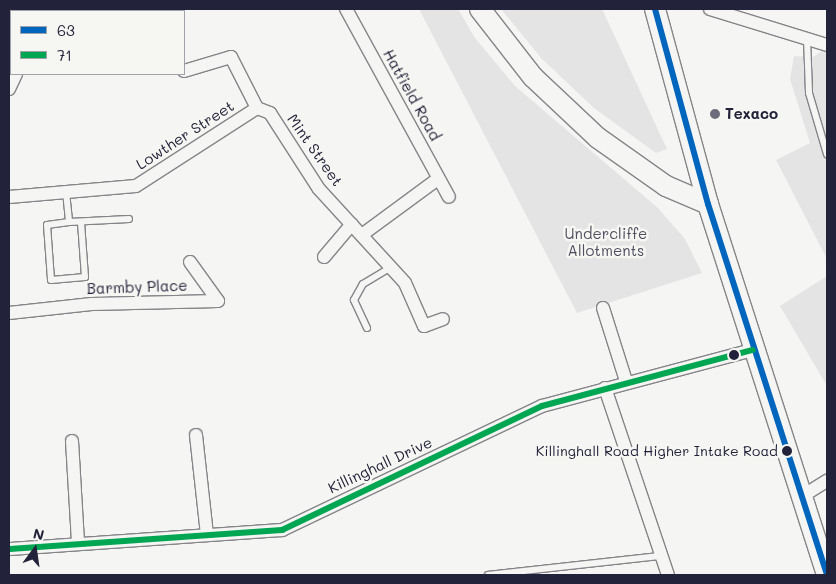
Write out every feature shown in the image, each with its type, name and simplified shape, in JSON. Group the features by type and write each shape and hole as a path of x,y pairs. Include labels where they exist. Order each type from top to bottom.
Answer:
{"main road":[{"path":"480,9 533,77 598,138 666,186 708,204"},
{"path":"655,9 708,204 753,350 827,574"}],"street":[{"name":"Hatfield Road","path":"346,9 449,197"},
{"path":"710,9 827,44"},
{"name":"Mint Street","path":"185,71 231,57 257,108 270,113 319,189 363,234 405,283 424,326 443,319"},
{"path":"9,89 16,75"},
{"name":"Lowther Street","path":"9,197 136,186 257,108"},
{"path":"363,234 438,179"},
{"path":"324,257 352,224"},
{"name":"Barmby Place","path":"9,313 92,304 218,301 190,262"},
{"path":"603,308 626,381"},
{"name":"Killinghall Drive","path":"9,549 78,542 282,530 542,406 626,381 753,350"},
{"path":"605,388 668,575"},
{"path":"196,435 207,534"},
{"path":"72,441 78,542"},
{"path":"801,497 827,481"}],"lane":[{"path":"808,38 809,93 827,154"},
{"path":"66,192 69,222"},
{"path":"81,222 85,277 51,280 47,225 69,222 129,219"},
{"path":"367,328 354,300 363,284 391,267"},
{"path":"488,575 662,556"}],"green space":[{"name":"Undercliffe Allotments","path":"419,9 458,9 475,38 515,86 658,208 685,239 702,273 577,313"},
{"path":"501,9 602,9 667,149 656,153 594,108 542,59"},
{"path":"825,49 827,50 827,259 776,160 810,143 790,79 794,56 813,57"},
{"path":"827,276 827,386 780,306"}],"transit line":[{"name":"63","path":"655,9 708,204 827,574"},
{"name":"71","path":"9,549 282,530 542,406 753,350"}],"place":[{"name":"Texaco","path":"715,114"},
{"name":"Killinghall Road Higher Intake Road","path":"787,451"}]}
